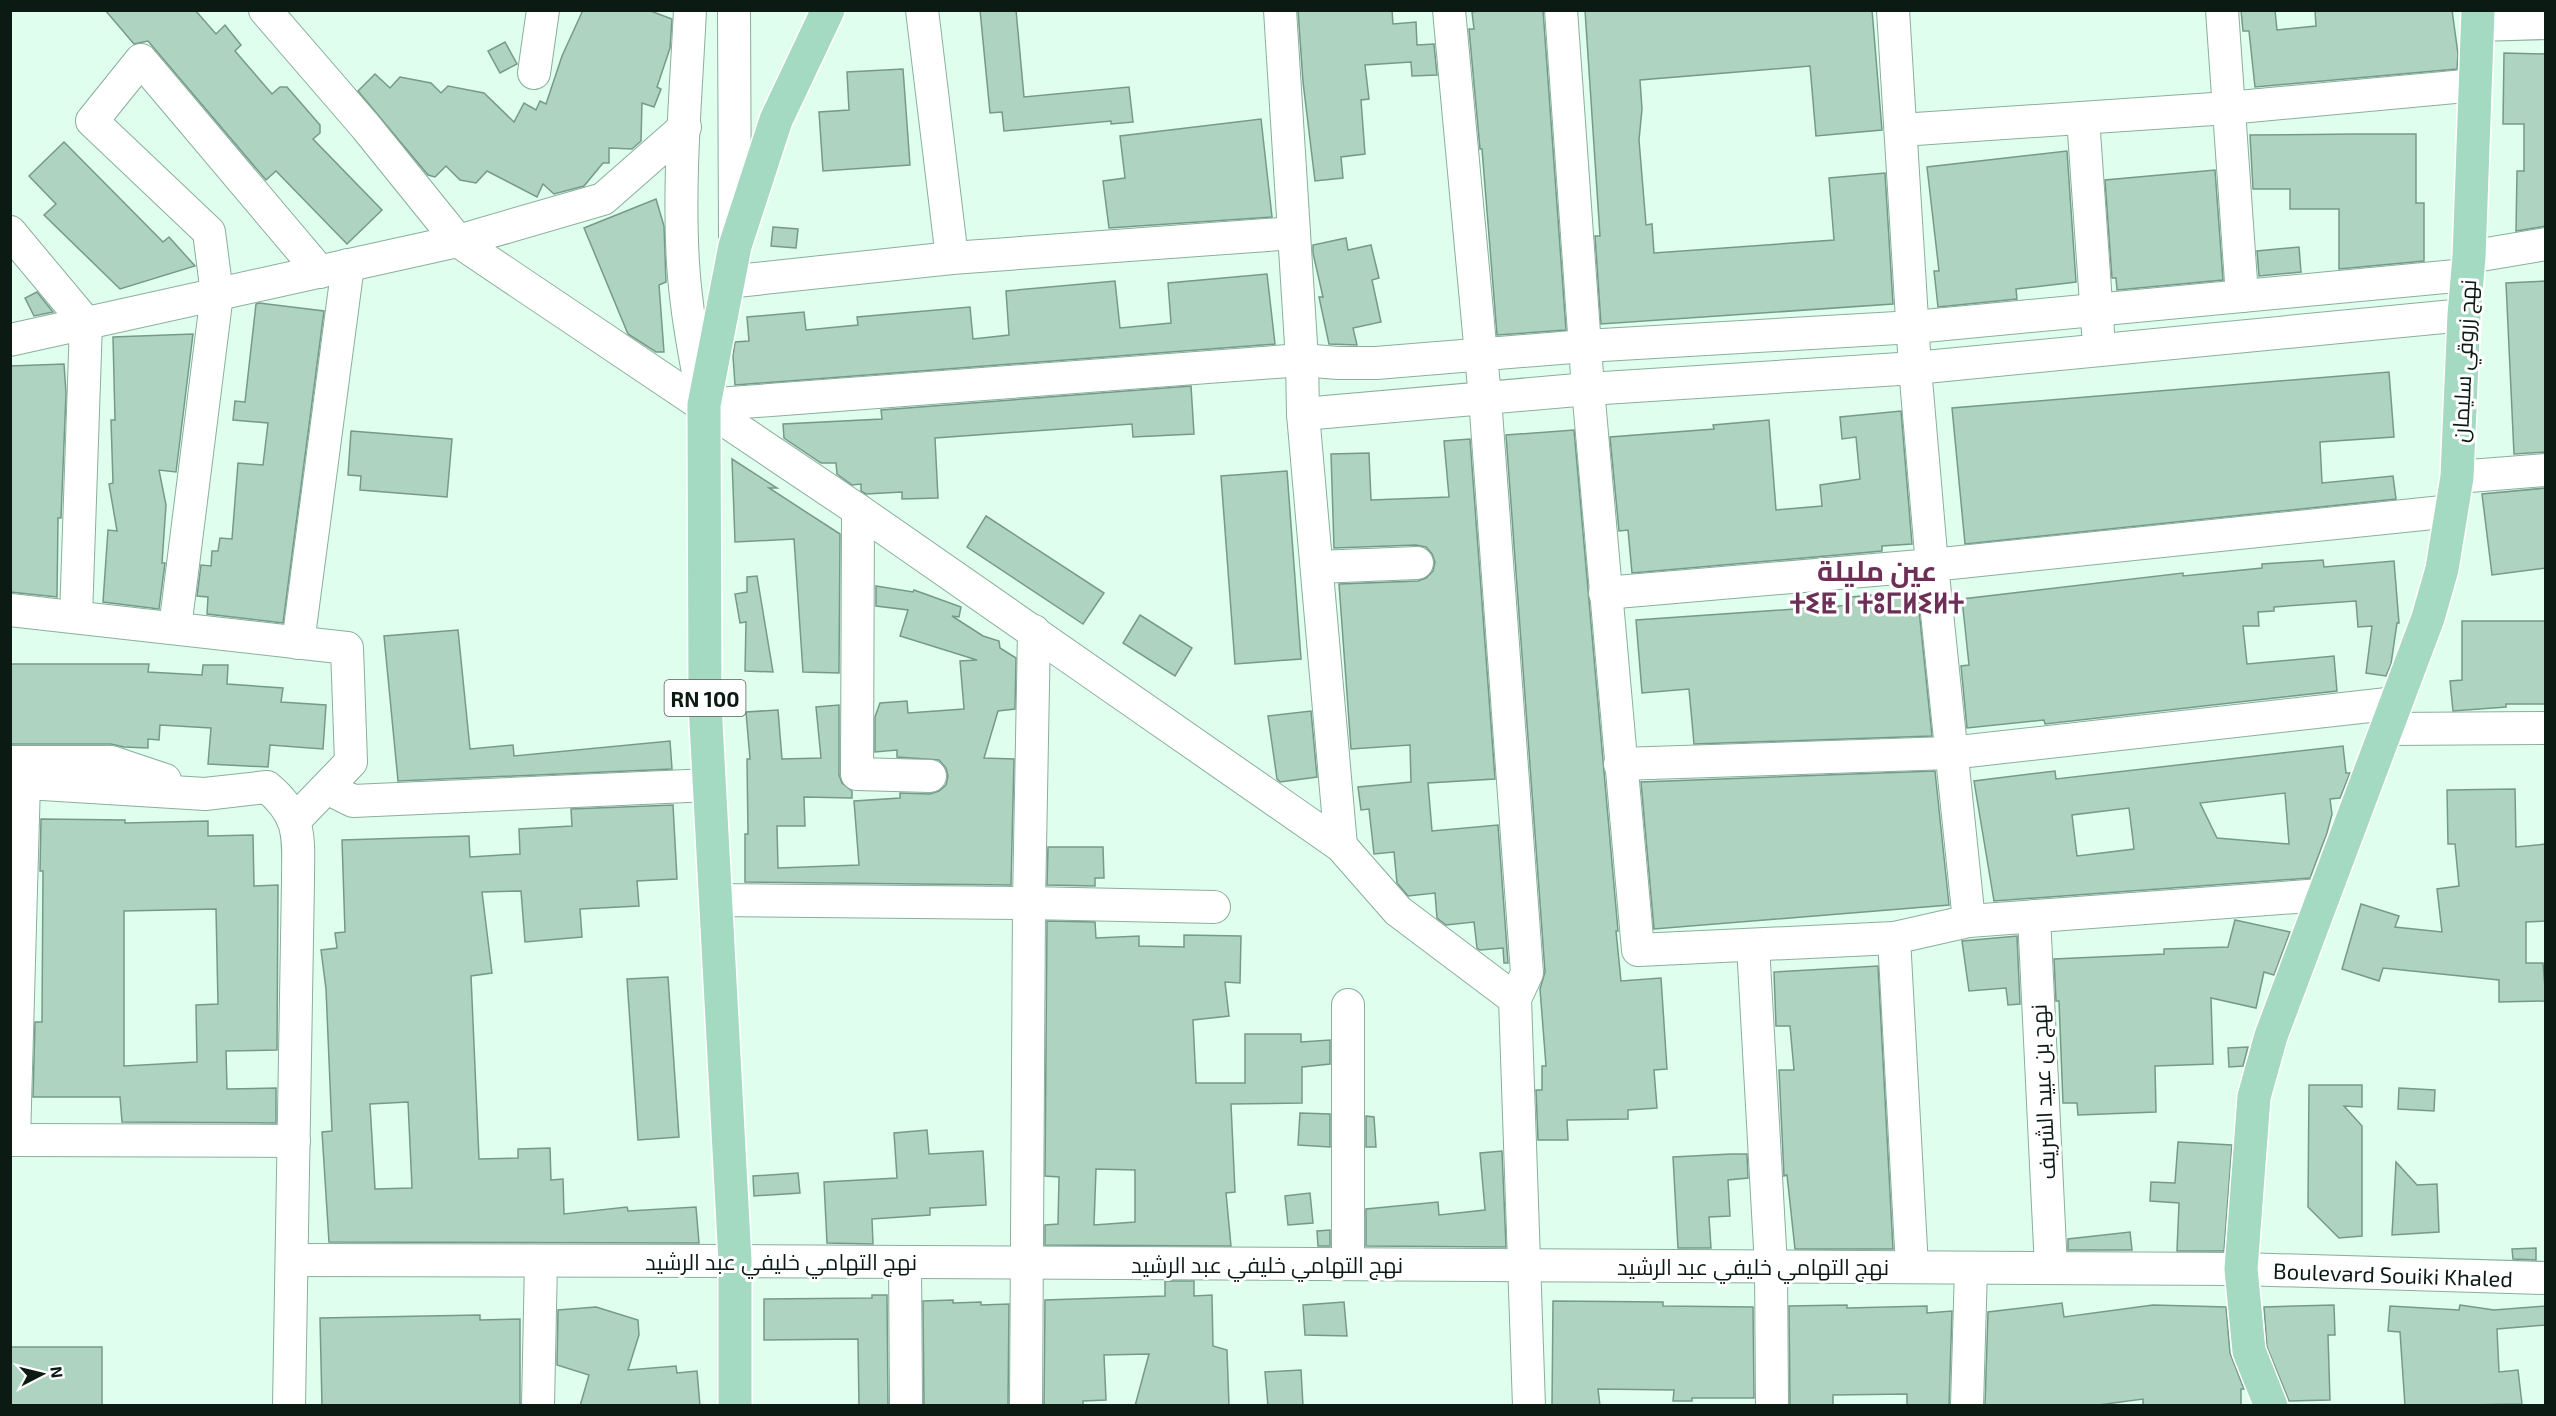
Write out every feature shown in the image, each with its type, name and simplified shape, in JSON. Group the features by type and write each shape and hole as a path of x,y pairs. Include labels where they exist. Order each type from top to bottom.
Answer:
{"main road":[{"name":"RN 100","path":"735,1406 735,1261 718,900 705,704 704,405 735,246 776,120 828,10"},
{"name":"نهج زروقي سليمان","path":"2271,1406 2249,1351 2241,1269 2254,1097 2271,1036 2322,895 2428,618 2442,569 2457,477 2478,18"}],"street":[{"path":"265,10 366,126 458,241 858,510 1341,846 1398,911 1515,999"},
{"path":"534,73 543,10"},
{"path":"690,10 682,182 683,262 689,325 704,405"},
{"path":"734,10 735,246"},
{"path":"922,10 952,258"},
{"path":"1280,10 1302,360 1303,414 1341,846"},
{"path":"1449,10 1479,355 1485,398 1527,973 1515,999 1529,1406"},
{"path":"1561,10 1588,389 1638,950 1894,938 1969,921 2322,895"},
{"path":"1893,10 1915,368 1950,753 1969,921"},
{"path":"2222,10 2242,296"},
{"path":"2478,18 2546,23"},
{"path":"175,628 217,294 209,232 92,122 141,60 334,268 298,643"},
{"path":"1901,130 2228,108 2476,85"},
{"path":"2083,118 2100,350"},
{"path":"10,340 458,241 603,199 685,127"},
{"path":"10,232 86,323 75,617"},
{"path":"727,282 952,258 1294,233"},
{"path":"704,405 1302,360 1376,363 1585,346 1914,327 2242,296 2468,266 2546,244"},
{"path":"1303,414 1588,389 1915,368 2464,315"},
{"path":"2457,477 2546,470"},
{"path":"858,510 857,774 930,776"},
{"path":"1605,593 1932,564 2452,510"},
{"path":"1317,567 1417,563"},
{"path":"10,610 346,648 351,762 295,820"},
{"path":"1026,1406 1029,903 1034,631"},
{"path":"1620,764 1950,753 2391,716 2546,728"},
{"path":"289,1406 292,1260 294,1142 298,881 295,820 282,800 267,788 205,794 15,775 12,1140 294,1142"},
{"path":"327,788 353,801 710,785"},
{"path":"718,900 1214,907"},
{"name":"نهج بن عبيد الشريف","path":"2034,916 2051,1268"},
{"path":"1894,938 1912,1267"},
{"path":"1753,945 1771,1266 1772,1406"},
{"path":"1348,1005 1348,1264"},
{"name":"نهج التهامي خليفي عبد الرشيد","path":"292,1260 2241,1269"},
{"path":"538,1406 541,1261"},
{"path":"905,1262 906,1406"},
{"path":"1967,1406 1971,1268"},
{"name":"Boulevard Souiki Khaled","path":"2241,1269 2546,1278"}],"building":[{"path":"105,10 195,10 216,34 225,25 241,45 235,51 272,94 280,87 287,87 320,125 320,133 313,139 382,210 347,244 276,171 266,180 148,41 134,44"},
{"path":"583,10 648,10 672,19 670,48 657,87 661,89 654,107 642,103 641,141 632,149 609,148 609,163 603,163 584,186 554,194 543,184 537,197 487,171 476,183 460,180 446,166 435,177 428,175 358,91 375,74 390,88 400,77 431,83 441,93 448,86 484,93 514,122 524,103 536,110 540,101 546,104 562,56"},
{"path":"980,10 1016,10 1024,97 1129,87 1133,122 1111,124 1111,121 1004,131 1002,112 990,113"},
{"path":"1298,10 1392,10 1393,24 1416,22 1417,45 1434,44 1437,75 1412,76 1411,62 1365,65 1369,99 1361,100 1365,154 1341,157 1343,178 1315,181 1303,82"},
{"path":"1543,10 1566,330 1497,335 1482,149 1480,149 1469,29 1474,29 1472,12"},
{"path":"1585,10 1872,10 1882,130 1816,136 1810,66 1640,80 1642,109 1639,140 1646,225 1652,224 1654,253 1834,240 1829,178 1885,173 1893,304 1601,324 1595,236 1600,236"},
{"path":"2241,10 2275,10 2277,30 2316,26 2315,10 2452,10 2458,54 2457,69 2255,87 2249,31 2243,31"},
{"path":"505,42 517,64 500,73 488,51"},
{"path":"2504,53 2546,54 2546,226 2516,231 2517,171 2524,171 2524,124 2503,124"},
{"path":"903,69 910,165 823,171 819,112 849,110 847,72"},
{"path":"1261,119 1272,217 1109,228 1103,181 1125,178 1120,136"},
{"path":"2416,134 2416,203 2424,203 2424,261 2339,269 2339,209 2290,209 2290,189 2253,189 2250,135"},
{"path":"64,142 163,242 169,237 195,266 120,289 44,215 56,204 29,176"},
{"path":"2067,151 2076,282 2016,289 2017,299 1938,307 1934,271 1939,271 1927,167"},
{"path":"2215,170 2223,280 2117,290 2116,278 2112,278 2105,180"},
{"path":"656,199 664,226 666,282 659,285 664,352 656,352 628,334 584,228"},
{"path":"773,227 798,229 796,248 771,246"},
{"path":"1346,238 1348,250 1371,245 1379,278 1372,280 1381,322 1353,328 1357,345 1329,344 1319,297 1323,297 1313,253 1313,245"},
{"path":"2299,247 2301,272 2259,276 2257,251"},
{"path":"1267,274 1275,344 735,385 733,356 735,342 749,341 747,317 804,312 806,330 858,325 857,317 970,307 973,339 1009,335 1006,291 1115,281 1120,328 1171,323 1168,283"},
{"path":"2546,281 2546,452 2514,454 2506,283"},
{"path":"37,292 53,312 34,316 25,298"},
{"path":"256,304 324,311 283,623 207,614 208,597 197,596 201,565 211,566 212,551 218,551 220,538 232,539 238,463 263,465 268,423 233,420 235,401 245,402"},
{"path":"193,334 176,472 159,470 166,505 162,563 165,563 159,609 103,602 108,530 117,531 109,484 113,483 111,420 115,420 113,337"},
{"path":"64,364 66,393 61,518 58,518 57,597 10,592 10,366"},
{"path":"2389,372 2394,437 2320,442 2322,483 2393,476 2396,499 1965,544 1952,408"},
{"path":"1191,386 1194,434 1133,437 1132,424 935,438 938,498 902,499 902,492 866,494 861,491 861,484 852,485 837,474 836,463 821,463 784,438 783,424 882,419 881,410"},
{"path":"1901,411 1912,544 1882,546 1882,551 1632,573 1628,530 1619,531 1610,437 1714,429 1713,425 1769,420 1776,510 1822,506 1820,485 1860,479 1856,437 1842,439 1840,417"},
{"path":"1574,430 1621,981 1661,978 1667,1069 1654,1070 1657,1108 1628,1110 1628,1119 1567,1120 1568,1140 1538,1140 1536,1090 1542,1090 1542,1066 1546,1066 1540,989 1545,972 1506,435"},
{"path":"351,431 452,439 447,497 360,490 361,476 348,475"},
{"path":"1470,439 1495,779 1428,783 1432,831 1498,825 1508,963 1504,963 1503,948 1480,950 1477,948 1474,922 1446,925 1437,918 1435,893 1408,896 1397,883 1394,852 1374,854 1369,809 1361,810 1358,787 1411,782 1410,745 1351,749 1339,584 1418,581 1426,578 1433,571 1435,562 1432,554 1426,547 1416,545 1334,548 1331,454 1369,453 1371,500 1449,497 1444,441"},
{"path":"732,459 777,488 769,488 840,534 839,673 803,672 794,539 735,542"},
{"path":"1287,471 1301,659 1235,664 1221,476"},
{"path":"2546,488 2546,568 2492,575 2482,494"},
{"path":"986,516 1104,593 1083,624 967,547"},
{"path":"2323,560 2324,567 2394,561 2399,623 2397,623 2391,664 2386,676 2366,673 2372,626 2358,627 2356,601 2274,607 2274,611 2258,612 2259,626 2243,626 2247,664 2334,656 2337,691 2045,724 2044,720 1967,728 1961,666 1969,665 1962,599 2183,573 2183,576 2262,568 2262,564"},
{"path":"757,576 773,672 745,671 746,622 740,623 735,594 747,592 747,577"},
{"path":"876,586 913,592 914,590 961,607 959,617 952,616 983,636 999,641 1000,648 1016,658 1015,709 998,711 984,758 1014,759 1011,885 745,882 745,834 748,834 747,759 750,759 746,712 778,710 782,759 821,758 816,707 839,705 839,775 842,783 852,791 852,798 804,797 805,826 777,826 778,868 859,865 854,801 900,798 900,793 930,794 946,785 948,776 946,768 939,760 897,757 897,750 875,752 875,717 880,703 907,701 908,713 964,709 960,661 977,660 900,636 908,610 876,606"},
{"path":"1917,591 1932,736 1694,744 1689,689 1642,693 1636,620 1852,605 1851,597"},
{"path":"1140,615 1192,648 1175,676 1123,643"},
{"path":"2462,621 2546,621 2546,704 2506,704 2506,707 2453,711 2450,681 2462,680"},
{"path":"458,630 470,749 513,745 514,756 670,741 672,769 398,781 384,636"},
{"path":"10,664 149,664 148,672 202,675 203,665 228,665 227,684 283,688 281,702 326,705 323,749 270,745 268,767 208,764 211,728 160,725 159,740 148,739 148,748 111,744 10,744"},
{"path":"1311,711 1317,777 1280,782 1277,779 1268,716"},
{"path":"2343,746 2346,773 2350,773 2340,798 2330,799 2332,814 2310,878 1994,901 1974,781 2055,771 2056,779","holes":["2285,793 2289,844 2217,838 2200,803","2129,808 2134,849 2077,856 2072,815"]},
{"path":"1935,771 1949,905 1654,929 1641,782"},
{"path":"2515,789 2516,847 2546,844 2546,921 2526,922 2526,963 2543,963 2546,1001 2499,1002 2499,980 2383,968 2379,981 2342,969 2361,904 2399,916 2395,927 2442,932 2437,889 2459,886 2455,844 2448,844 2447,790"},
{"path":"673,805 677,879 637,881 639,906 580,909 582,937 525,942 521,891 482,892 492,973 471,976 479,1159 518,1158 518,1149 550,1148 551,1180 563,1179 564,1214 627,1207 628,1211 696,1207 699,1243 329,1242 322,1132 332,1131 326,989 321,950 337,948 335,933 345,932 342,840 469,836 470,857 520,854 519,829 572,826 571,809","holes":["408,1102 412,1188 375,1189 370,1104"]},
{"path":"41,819 125,820 125,823 208,821 208,836 253,835 254,886 278,885 277,1050 226,1051 227,1089 276,1088 276,1123 122,1122 120,1097 33,1097 35,1022 42,1022 43,871 40,871","holes":["216,909 218,1004 196,1005 197,1062 124,1066 124,911"]},
{"path":"1048,847 1103,847 1104,878 1095,878 1095,886 1047,885"},
{"path":"2235,920 2290,932 2274,975 2264,972 2256,1008 2211,998 2213,1064 2155,1066 2156,1112 2078,1115 2077,1103 2063,1103 2059,1001 2056,1001 2054,959 2164,954 2164,949 2228,947"},
{"path":"1047,921 1095,922 1096,938 1139,936 1139,946 1184,947 1184,935 1241,936 1240,983 1225,982 1229,1016 1193,1020 1196,1083 1245,1083 1245,1034 1301,1034 1301,1042 1330,1040 1330,1064 1302,1067 1302,1103 1231,1104 1235,1192 1226,1193 1231,1246 1045,1245 1045,1225 1058,1224 1059,1177 1045,1176","holes":["1096,1169 1135,1170 1135,1222 1094,1225"]},
{"path":"2017,936 2020,1004 2008,1005 2006,988 1969,991 1962,941"},
{"path":"1878,966 1893,1249 1795,1249 1787,1175 1784,1176 1779,1070 1794,1070 1790,1026 1776,1026 1774,972"},
{"path":"668,977 679,1137 638,1140 627,979"},
{"path":"2248,1047 2243,1066 2229,1067 2228,1048"},
{"path":"2309,1085 2362,1085 2362,1107 2344,1106 2362,1126 2362,1236 2339,1238 2308,1207"},
{"path":"2399,1088 2435,1090 2434,1111 2398,1109"},
{"path":"1300,1113 1330,1114 1330,1147 1298,1145"},
{"path":"1366,1116 1374,1117 1376,1147 1366,1147"},
{"path":"927,1130 929,1154 983,1151 986,1205 930,1208 930,1215 872,1219 873,1244 827,1243 824,1182 897,1178 894,1133"},
{"path":"2178,1142 2232,1145 2224,1251 2177,1251 2179,1203 2150,1201 2151,1182 2175,1183"},
{"path":"1502,1151 1506,1247 1366,1246 1366,1209 1438,1202 1439,1215 1485,1210 1480,1153"},
{"path":"1747,1154 1748,1178 1728,1180 1730,1216 1709,1217 1711,1248 1678,1248 1673,1157"},
{"path":"2396,1162 2417,1185 2437,1184 2439,1232 2392,1235"},
{"path":"798,1173 800,1193 754,1196 753,1176"},
{"path":"1310,1193 1313,1223 1288,1225 1285,1196"},
{"path":"1330,1230 1330,1246 1318,1246 1317,1231"},
{"path":"2130,1232 2132,1250 2068,1250 2068,1239"},
{"path":"2536,1248 2536,1260 2513,1259 2512,1249"},
{"path":"1165,1281 1194,1281 1194,1296 1212,1295 1213,1346 1227,1350 1229,1406 1135,1406 1149,1354 1104,1355 1106,1400 1083,1401 1083,1406 1044,1406 1045,1300 1165,1296"},
{"path":"872,1295 887,1295 888,1406 859,1406 858,1339 764,1340 764,1299 872,1298"},
{"path":"953,1300 953,1303 981,1302 981,1305 1009,1304 1008,1406 924,1406 923,1301"},
{"path":"1553,1301 1663,1302 1663,1306 1753,1307 1754,1398 1692,1398 1692,1401 1673,1401 1674,1390 1598,1389 1600,1406 1552,1406"},
{"path":"1344,1302 1347,1336 1305,1335 1303,1305"},
{"path":"2062,1303 2064,1317 2153,1305 2226,1307 2230,1353 2244,1389 2241,1389 2241,1406 2143,1406 2143,1399 2091,1406 1985,1406 1988,1312"},
{"path":"1847,1305 1847,1308 1927,1306 1927,1313 1952,1311 1949,1406 1907,1406 1907,1394 1833,1395 1833,1406 1790,1406 1789,1306"},
{"path":"2334,1305 2335,1335 2328,1335 2330,1400 2289,1401 2267,1347 2264,1307"},
{"path":"2460,1305 2494,1310 2546,1306 2546,1325 2497,1329 2499,1372 2518,1370 2522,1404 2405,1406 2400,1332 2388,1331 2390,1306 2459,1310"},
{"path":"596,1307 638,1320 639,1335 628,1370 676,1366 677,1373 697,1371 700,1406 580,1406 589,1375 557,1365 558,1310"},
{"path":"480,1315 480,1320 520,1319 520,1406 322,1406 320,1318"},
{"path":"10,1347 102,1347 102,1406 10,1406"},
{"path":"1301,1370 1303,1406 1268,1406 1265,1372"}],"district":[{"name":"عين مليلة ⵜⵉⵟ ⵏ ⵜⵓⵎⵍⵉⵍⵜ","path":"1877,586"}]}
